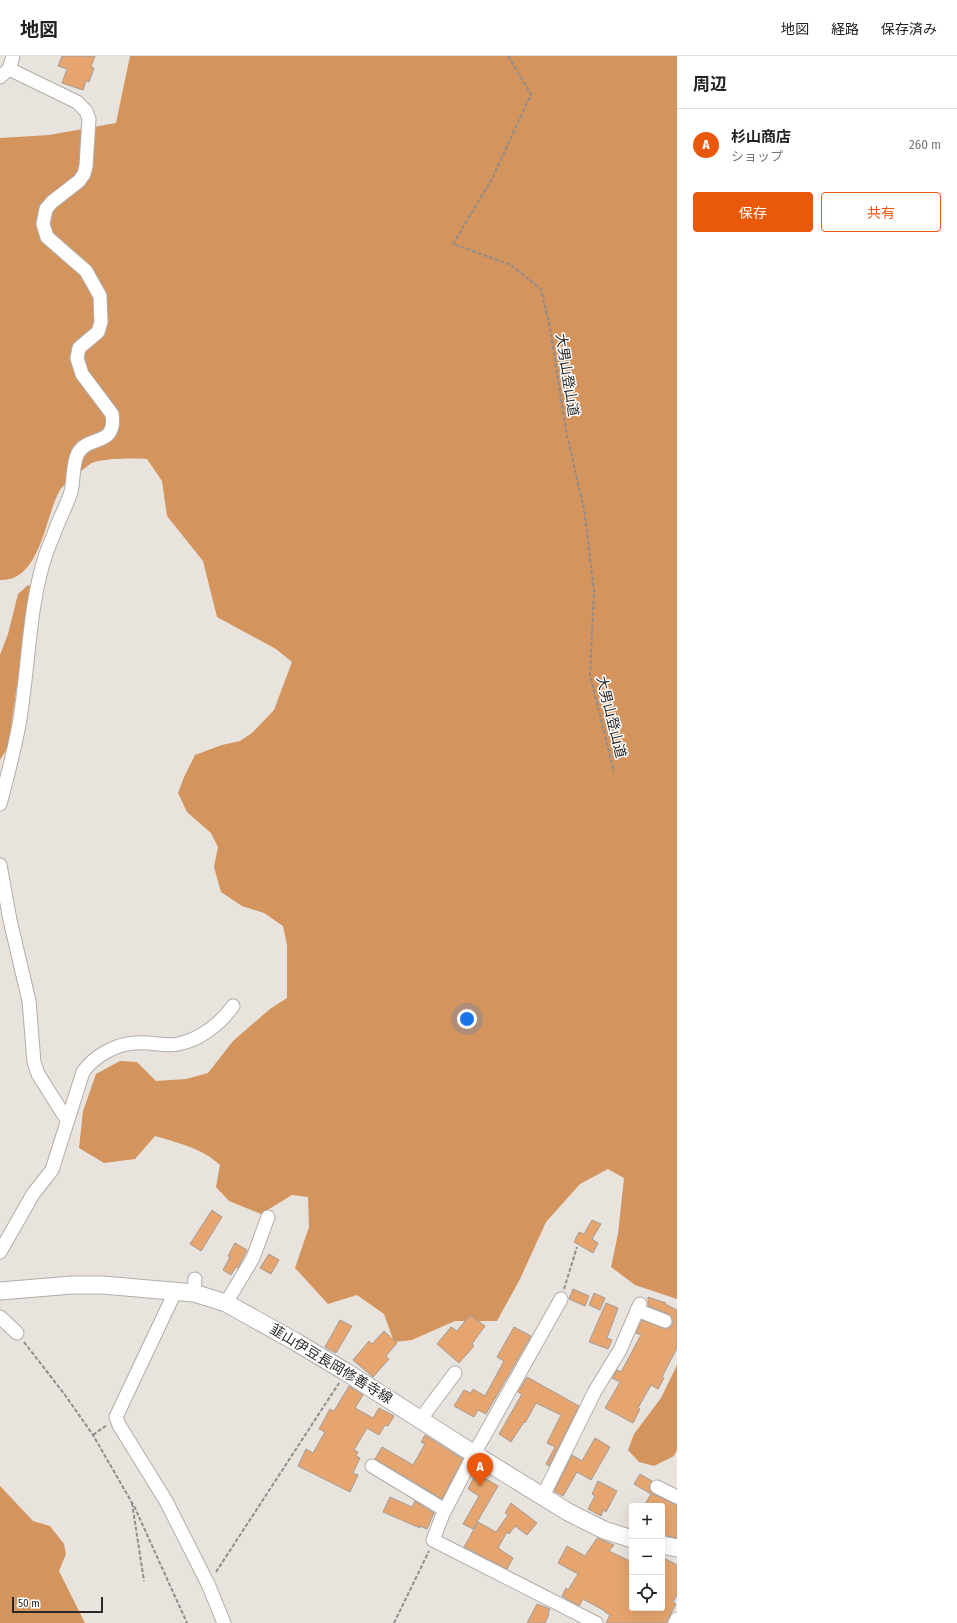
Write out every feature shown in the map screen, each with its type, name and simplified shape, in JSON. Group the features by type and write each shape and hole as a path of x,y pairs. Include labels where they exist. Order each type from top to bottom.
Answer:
{"main road":[{"name":"韮山伊豆長岡修善寺線","path":"0,1291 72,1285 102,1285 176,1290 195,1286 296,1342 346,1372 568,1512 604,1530 629,1538"},
{"path":"665,1546 677,1548"}],"street":[{"path":"0,804 19,724 31,629 46,554 71,493 74,468 78,454 82,449 108,434 112,428 113,421 112,414 82,374 77,358 79,348 98,332 101,322 100,296 86,271 47,237 43,224 46,209 52,202 79,181 84,174 87,159 89,119 86,111 77,102 4,73 13,56"},
{"path":"0,865 10,920 29,1001 34,1062 38,1074 67,1120"},
{"path":"0,1252 33,1194 52,1170 83,1072 89,1063 117,1046 136,1042 162,1046 180,1044 204,1034 227,1014 233,1006"},
{"path":"226,1303 253,1258 268,1217"},
{"path":"176,1290 116,1417 119,1425 166,1501 208,1584 224,1623"},
{"path":"561,1299 474,1454 445,1510 433,1540 596,1623"},
{"path":"543,1496 599,1385 620,1350 639,1307 665,1321"},
{"path":"0,1317 17,1333"},
{"path":"420,1420 455,1373"},
{"path":"372,1466 445,1510"},
{"path":"658,1486 677,1497"},
{"path":"675,1623 677,1619"}],"path":[{"name":"大男山登山道","path":"508,56 531,94 492,179 453,244 511,265 541,289 550,328 566,431 584,508 594,591 590,675 614,772"},
{"path":"561,1299 577,1247"},
{"path":"17,1333 65,1395 93,1435 131,1501 187,1623"},
{"path":"208,1584 346,1372"},
{"path":"93,1435 109,1423"},
{"path":"131,1501 144,1581"},
{"path":"394,1623 433,1540"}],"shaded area":[{"path":"130,56 677,56 677,1299 635,1285 611,1267 618,1234 624,1178 608,1169 580,1184 546,1222 520,1279 497,1321 455,1321 412,1340 394,1342 384,1314 357,1295 328,1304 295,1268 309,1227 308,1197 292,1195 261,1214 229,1201 216,1187 220,1165 213,1159 198,1150 155,1136 135,1159 104,1163 79,1148 83,1111 96,1074 120,1061 137,1062 156,1081 186,1079 208,1073 233,1041 270,1009 287,998 287,945 283,926 264,913 242,906 221,892 214,867 218,847 211,833 187,812 178,793 195,755 222,745 240,741 252,733 274,710 292,662 276,649 217,617 203,561 167,516 162,481 147,459 117,459 95,462 90,464 65,484 60,490 55,501 40,545 33,559 25,570 14,578 0,580 0,138 49,135 116,123"},
{"path":"28,585 33,588 27,617 8,747 0,760 0,655 8,634 18,594"},
{"path":"677,1365 677,1450 674,1456 654,1466 639,1462 628,1450 634,1434 661,1398"},
{"path":"0,1486 33,1521 50,1526 64,1544 66,1554 59,1571 85,1623 0,1623"}],"building":[{"path":"62,56 95,56 91,67 94,68 89,82 86,81 83,90 62,83 67,69 58,66"},
{"path":"212,1210 222,1217 201,1251 190,1244"},
{"path":"592,1220 601,1224 592,1239 598,1243 593,1253 574,1242 579,1232 584,1234"},
{"path":"235,1243 247,1250 238,1268 236,1267 231,1275 223,1270"},
{"path":"269,1254 279,1260 271,1274 260,1268"},
{"path":"573,1289 589,1296 585,1306 569,1299"},
{"path":"594,1293 605,1298 600,1310 589,1305"},
{"path":"648,1297 666,1303 665,1304 677,1310 677,1348 662,1377 664,1378 658,1389 651,1385 638,1408 640,1409 633,1423 605,1408 620,1382 612,1378 617,1370 621,1372 641,1335 636,1333 642,1320 666,1329 673,1324 671,1316 648,1306"},
{"path":"606,1303 618,1308 607,1338 612,1340 608,1349 589,1342"},
{"path":"470,1315 485,1326 472,1344 474,1346 459,1363 437,1344 451,1327 457,1331"},
{"path":"340,1320 352,1326 336,1353 325,1347"},
{"path":"514,1327 531,1336 486,1414 478,1410 474,1417 454,1406 464,1390 471,1393 473,1389 485,1396 504,1361 497,1357"},
{"path":"384,1331 397,1343 386,1356 389,1359 373,1377 353,1360 369,1341 372,1344"},
{"path":"527,1377 579,1406 549,1466 546,1464 555,1447 547,1443 561,1415 536,1403 525,1423 524,1422 511,1442 499,1434 522,1394 518,1392"},
{"path":"349,1386 363,1395 355,1408 373,1418 379,1408 394,1416 388,1426 385,1425 379,1435 367,1428 354,1450 358,1452 356,1456 360,1458 353,1473 358,1475 350,1492 298,1466 306,1449 313,1453 325,1432 319,1429 330,1409 334,1411"},
{"path":"425,1435 463,1459 442,1499 375,1459 382,1447 413,1465 425,1444 421,1442"},
{"path":"595,1438 610,1447 591,1480 577,1472 563,1496 554,1491 572,1455 582,1461"},
{"path":"476,1473 498,1486 473,1529 463,1524 479,1496 468,1489"},
{"path":"640,1474 652,1481 649,1488 653,1494 677,1505 677,1538 665,1536 665,1503 646,1503 651,1494 634,1484"},
{"path":"598,1481 617,1491 606,1512 603,1510 601,1516 588,1509 595,1496 592,1494"},
{"path":"390,1497 412,1507 415,1501 434,1513 427,1529 420,1526 420,1528 383,1512"},
{"path":"511,1503 537,1523 527,1535 515,1526 509,1534 507,1532 498,1548 513,1558 507,1569 464,1547 478,1522 496,1532 508,1515 505,1513"},
{"path":"597,1538 614,1545 609,1551 629,1561 629,1611 665,1611 665,1559 677,1565 677,1595 673,1602 676,1604 666,1623 606,1623 610,1615 605,1611 583,1599 579,1606 562,1596 566,1588 568,1590 578,1574 558,1563 567,1546 585,1556"},
{"path":"537,1604 550,1609 545,1623 527,1623"}],"place":[{"name":"杉山商店","path":"480,1486"}]}
